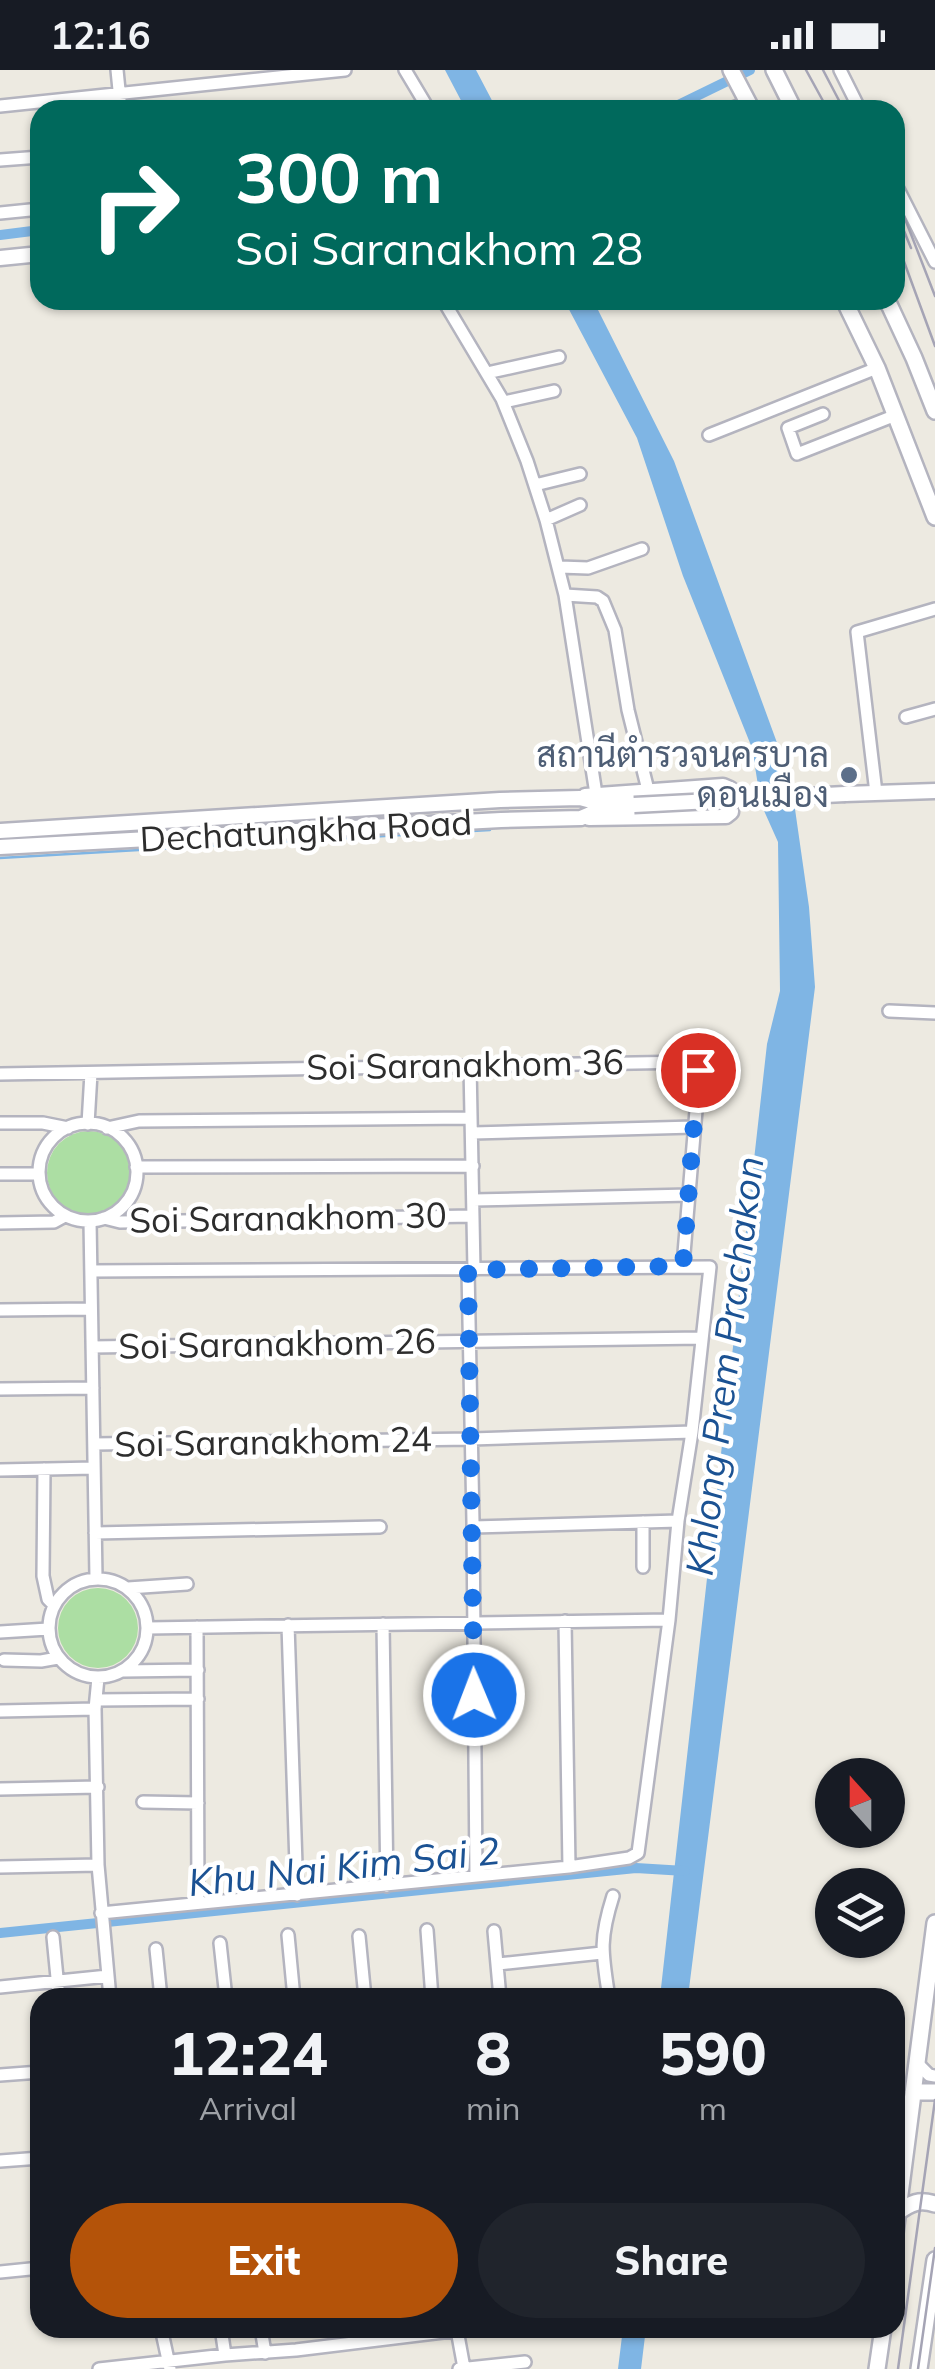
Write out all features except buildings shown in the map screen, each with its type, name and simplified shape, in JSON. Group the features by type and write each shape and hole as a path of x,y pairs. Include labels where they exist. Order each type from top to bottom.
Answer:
{"main road":[{"path":"731,70 746,100"},
{"path":"849,310 878,368 935,517"},
{"path":"892,310 935,411"},
{"path":"905,2160 935,1923"},
{"path":"914,2092 935,2092"},
{"path":"905,2207 924,2200 935,2204"},
{"path":"923,2369 935,2260"},
{"path":"923,2369 935,2304"},
{"path":"877,2369 881,2338"}],"street":[{"path":"117,70 120,100"},
{"path":"60,100 345,70"},
{"path":"405,70 423,100"},
{"path":"840,70 855,100"},
{"path":"0,106 30,103"},
{"path":"0,160 30,158"},
{"path":"905,203 935,262"},
{"path":"0,214 30,210"},
{"path":"0,258 30,255"},
{"path":"450,310 504,402 546,520 566,594 596,794"},
{"path":"487,373 559,356"},
{"path":"709,435 878,368"},
{"path":"504,402 554,391"},
{"path":"823,414 788,428 797,454 896,414"},
{"path":"535,485 580,474"},
{"path":"546,520 580,505"},
{"path":"560,567 588,568 642,549"},
{"path":"566,594 597,596 603,601 615,630 628,710 648,790"},
{"path":"876,793 857,632 935,609"},
{"path":"906,717 935,710"},
{"path":"580,798 648,790 728,786 730,789 731,812 726,816 581,818"},
{"name":"Dechatungkha Road","path":"0,831 500,800 580,798 610,806 935,792"},
{"name":"Dechatungkha Road","path":"0,848 581,818 610,806"},
{"path":"889,1011 935,1013"},
{"name":"Soi Saranakhom 36","path":"0,1074 691,1062 696,1064 699,1075 683,1266"},
{"path":"470,1065 476,1876"},
{"path":"88,1124 91,1073"},
{"path":"107,1128 127,1143 136,1166 136,1183 129,1198 104,1218 90,1221 65,1216 46,1198 39,1174 46,1146 68,1128 88,1124 107,1128 140,1121 471,1118"},
{"path":"0,1123 43,1123 68,1128"},
{"path":"473,1133 694,1127"},
{"path":"136,1166 473,1166"},
{"path":"0,1174 39,1174"},
{"path":"473,1200 688,1195"},
{"path":"0,1223 54,1222 65,1216"},
{"name":"Soi Saranakhom 30","path":"104,1218 120,1222 472,1216"},
{"path":"90,1221 96,1578"},
{"path":"91,1271 710,1266 638,1853 629,1858 569,1866 198,1903 102,1919"},
{"path":"0,1310 92,1309"},
{"name":"Soi Saranakhom 26","path":"92,1347 702,1338"},
{"path":"0,1389 92,1388"},
{"name":"Soi Saranakhom 24","path":"94,1444 692,1432"},
{"path":"0,1470 94,1468"},
{"path":"44,1469 43,1576 48,1599 54,1605"},
{"path":"473,1526 678,1521"},
{"path":"643,1522 643,1567"},
{"path":"95,1533 380,1527"},
{"path":"123,1671 136,1660 145,1644 146,1612 139,1599 113,1580 96,1578 71,1586 54,1605 48,1630 51,1645 69,1669 98,1678 123,1671 198,1670"},
{"path":"128,1588 187,1584"},
{"path":"148,1628 669,1620"},
{"path":"565,1621 569,1866"},
{"path":"382,1624 387,1886"},
{"path":"288,1626 297,1895"},
{"path":"198,1627 198,1903"},
{"path":"0,1632 48,1630"},
{"path":"4,1660 58,1658"},
{"path":"98,1678 98,1865 109,1988"},
{"path":"0,1711 198,1699"},
{"path":"0,1789 98,1788"},
{"path":"143,1802 198,1803"},
{"path":"0,1867 98,1865"},
{"path":"607,1988 602,1953 604,1926 613,1896"},
{"path":"426,1930 431,1988"},
{"path":"494,1932 499,1988"},
{"path":"288,1935 293,1988"},
{"path":"360,1936 363,1988"},
{"path":"53,1938 58,1988"},
{"path":"220,1943 225,1988"},
{"path":"156,1949 160,1988"},
{"path":"498,1964 602,1953"},
{"path":"0,1987 108,1976"},
{"path":"917,2063 935,2076"},
{"path":"0,2076 30,2073"},
{"path":"0,2161 30,2159"},
{"path":"0,2272 30,2269"},
{"path":"162,2338 169,2365"},
{"path":"222,2338 225,2355"},
{"path":"263,2338 265,2353"},
{"path":"99,2369 169,2365 225,2355 390,2338"},
{"path":"458,2338 461,2369 525,2362"}],"green space":[{"path":"89,1131 105,1134 119,1143 128,1157 128,1189 119,1203 105,1212 89,1215 73,1212 59,1203 50,1189 47,1173 50,1157 59,1143 73,1134"},
{"path":"90,1588 106,1588 131,1606 138,1628 135,1643 120,1661 106,1668 90,1668 65,1650 58,1636 58,1620 76,1595"}],"water":[{"path":"445,70 476,70 492,100 461,100"},
{"path":"569,310 598,310 674,461 791,781 809,907 815,987 689,1988 661,1988 767,1044 780,991 778,842 761,804 752,748 683,576 637,438"},
{"path":"622,2338 645,2338 641,2369 618,2369"}],"waterway":[{"path":"688,100 750,70"},
{"path":"0,235 30,231"},
{"path":"0,858 490,830"},
{"name":"Khu Nai Kim Sai 2","path":"0,1933 636,1868 685,1871"}],"railway":[{"path":"806,70 822,100"},
{"path":"823,70 839,100"},
{"path":"905,219 935,296"},
{"path":"905,233 911,248"},
{"path":"905,264 935,346"},
{"path":"905,2318 935,2100"},
{"path":"918,2369 935,2248"},
{"path":"898,2369 902,2338"}],"place":[{"name":"สถานีตำรวจนครบาล ดอนเมือง","path":"849,775"}],"route":[{"path":"474,1695 468,1270 683,1266 698,1070"}],"water label":[{"name":"Khlong Prem Prachakon","path":"725,1366"}]}
